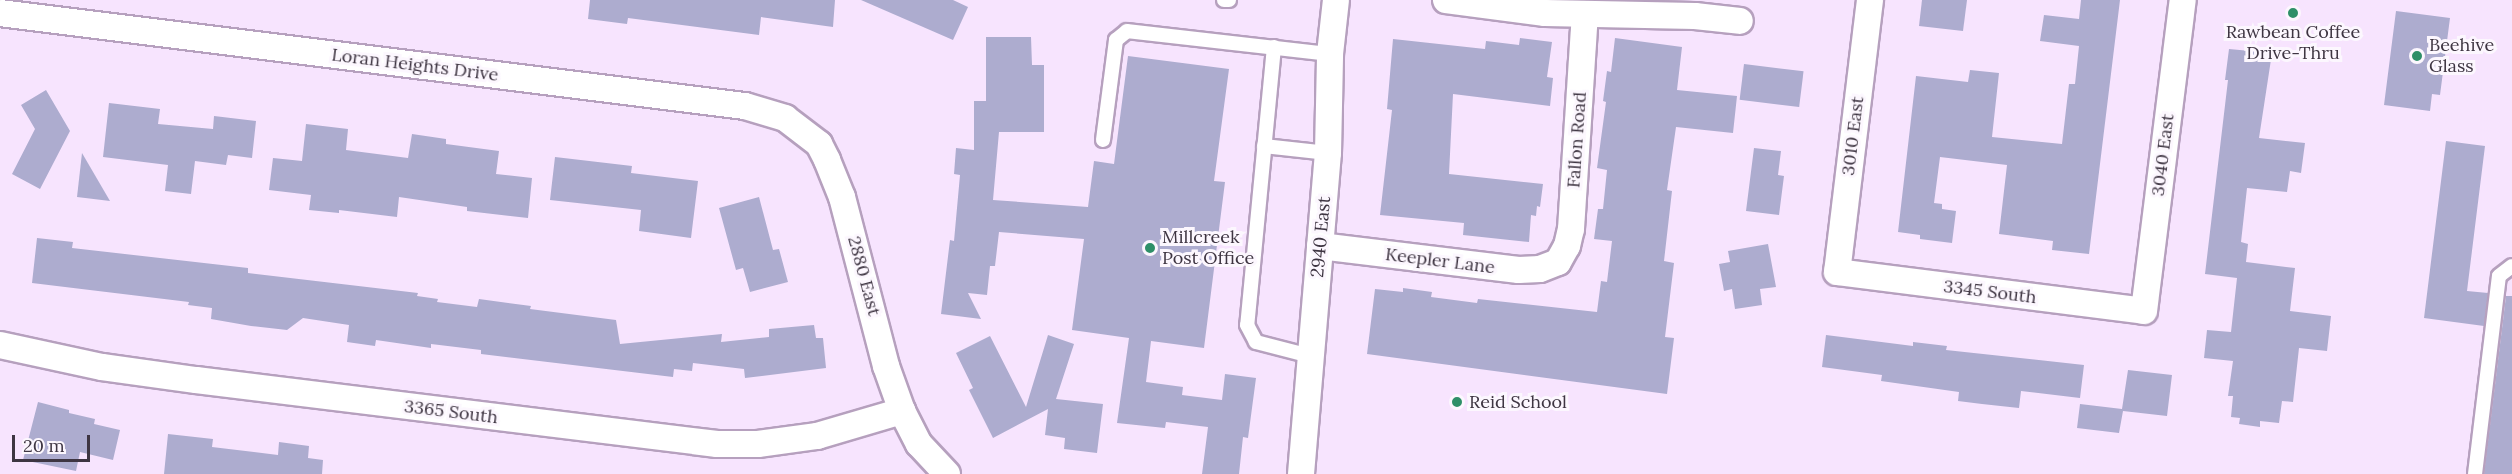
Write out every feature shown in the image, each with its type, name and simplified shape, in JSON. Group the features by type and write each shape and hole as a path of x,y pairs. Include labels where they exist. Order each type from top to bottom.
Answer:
{"street":[{"name":"2940 East","path":"1301,474 1328,153 1330,54 1336,0"},
{"path":"1446,0 1545,13 1695,16 1740,21"},
{"name":"3010 East","path":"1837,272 1870,0"},
{"name":"3040 East","path":"2144,311 2183,0"},
{"name":"Loran Heights Drive","path":"0,14 745,106 785,118 803,129 819,144"},
{"name":"Fallon Road","path":"1558,262 1567,246 1571,230 1585,15"},
{"name":"2880 East","path":"819,144 842,197 886,366 902,411 919,444 947,474"},
{"name":"Keepler Lane","path":"1320,246 1519,270 1540,269 1558,262"},
{"name":"3345 South","path":"1837,272 2144,311"},
{"name":"3365 South","path":"0,345 102,367 196,380 717,444 758,444 817,436 902,411"}],"lane":[{"path":"1224,0 1229,0"},
{"path":"1102,140 1116,40 1127,31 1330,54"},
{"path":"1274,47 1247,325 1256,342 1310,356"},
{"path":"1264,146 1328,153"},
{"path":"2475,474 2499,276 2512,266"}],"building":[{"path":"590,0 835,0 833,27 761,17 759,35 628,18 627,24 588,19"},
{"path":"861,0 953,0 968,7 953,40"},
{"path":"1922,0 1967,0 1963,31 1919,26"},
{"path":"2081,0 2120,0 2089,254 2052,250 2053,241 1999,234 2007,165 1940,157 1934,203 1942,204 1942,209 1956,211 1952,243 1920,239 1920,235 1898,232 1916,76 1968,82 1970,70 1999,73 1992,137 2062,144 2069,84 2075,84 2079,46 2040,41 2044,15 2079,19"},
{"name":"Beehive Glass","path":"2396,11 2450,18 2440,95 2432,94 2430,111 2384,105"},
{"path":"986,37 1031,37 1032,65 1044,65 1044,132 999,132 993,200 1088,207 1094,161 1114,164 1128,56 1229,69 1214,181 1225,182 1204,348 1151,341 1146,382 1183,387 1182,395 1222,400 1225,374 1256,378 1248,438 1243,437 1239,474 1202,474 1208,427 1166,422 1165,428 1117,423 1129,338 1072,330 1084,239 999,232 995,266 990,266 987,295 968,293 981,319 941,314 950,240 954,241 960,175 954,174 956,148 974,150 974,101 986,101"},
{"path":"1520,38 1552,42 1547,77 1553,78 1550,106 1453,94 1449,174 1543,184 1540,207 1537,206 1536,216 1531,215 1529,242 1463,235 1464,223 1380,215 1392,110 1387,109 1393,39 1485,49 1486,41 1519,45"},
{"path":"1615,38 1682,47 1677,90 1737,96 1733,133 1676,127 1667,190 1672,191 1664,261 1674,263 1665,337 1674,338 1667,394 1367,354 1375,289 1403,292 1403,288 1432,292 1431,297 1477,303 1478,299 1597,312 1601,281 1607,282 1612,241 1594,239 1598,209 1603,209 1607,170 1597,168 1606,102 1603,101 1607,71 1611,72"},
{"path":"2229,49 2272,53 2259,138 2305,143 2301,173 2290,171 2287,192 2247,188 2241,242 2248,244 2246,262 2295,268 2290,311 2331,316 2327,351 2299,348 2293,402 2282,401 2279,423 2260,421 2260,427 2239,424 2240,418 2231,417 2233,396 2228,396 2233,361 2204,358 2207,330 2231,332 2237,278 2205,274 2228,80 2225,80"},
{"path":"1744,64 1804,71 1799,107 1740,100"},
{"path":"46,90 70,131 40,189 12,174 35,129 21,105"},
{"path":"109,103 160,109 158,124 213,129 214,116 256,121 252,158 228,155 226,165 195,161 191,194 165,191 168,165 103,157"},
{"path":"306,124 348,129 346,150 408,158 412,134 446,139 446,144 499,151 496,174 532,178 528,218 467,211 467,207 399,197 397,217 339,210 339,213 309,210 311,195 269,190 273,158 302,161"},
{"path":"2446,141 2485,146 2467,291 2488,293 2484,326 2424,318"},
{"path":"1754,148 1781,151 1778,175 1784,176 1779,215 1746,211"},
{"path":"82,153 110,201 77,197"},
{"path":"555,157 632,166 631,173 698,181 691,238 639,231 641,210 550,200"},
{"path":"759,197 773,250 779,249 788,282 750,292 743,268 736,270 719,208"},
{"path":"37,238 73,242 72,248 248,268 248,273 418,293 417,296 438,299 437,302 477,307 479,299 531,306 530,309 616,320 620,344 722,334 721,342 769,337 769,329 814,325 816,338 823,338 826,368 745,378 744,369 693,363 692,371 674,369 673,377 481,354 481,350 431,344 431,348 376,340 375,346 347,342 349,325 303,318 287,330 251,326 211,319 212,308 188,305 189,302 32,283"},
{"path":"1768,244 1776,287 1760,289 1762,305 1735,309 1732,289 1724,291 1719,264 1730,262 1728,251"},
{"path":"2506,296 2512,296 2512,474 2484,474"},
{"path":"1048,335 1074,344 1056,399 1103,404 1097,453 1064,449 1065,438 1045,435 1048,409 993,438 969,390 973,388 956,353 990,336 1026,407"},
{"path":"1826,335 1913,346 1913,342 1947,346 1946,350 2084,365 2080,398 2021,391 2019,408 1958,401 1959,392 1881,381 1882,375 1822,367"},
{"path":"2128,370 2172,375 2167,416 2123,411 2119,433 2077,428 2080,404 2122,409"},
{"path":"38,402 95,419 94,424 120,430 113,460 80,452 76,471 23,460"},
{"path":"168,434 213,439 212,447 278,455 279,442 309,446 308,458 323,460 322,474 164,474"}],"place":[{"name":"Rawbean Coffee Drive-Thru","path":"2293,13"},
{"name":"Beehive Glass","path":"2417,56"},
{"name":"Millcreek Post Office","path":"1150,248"},
{"name":"Reid School","path":"1457,402"}]}
